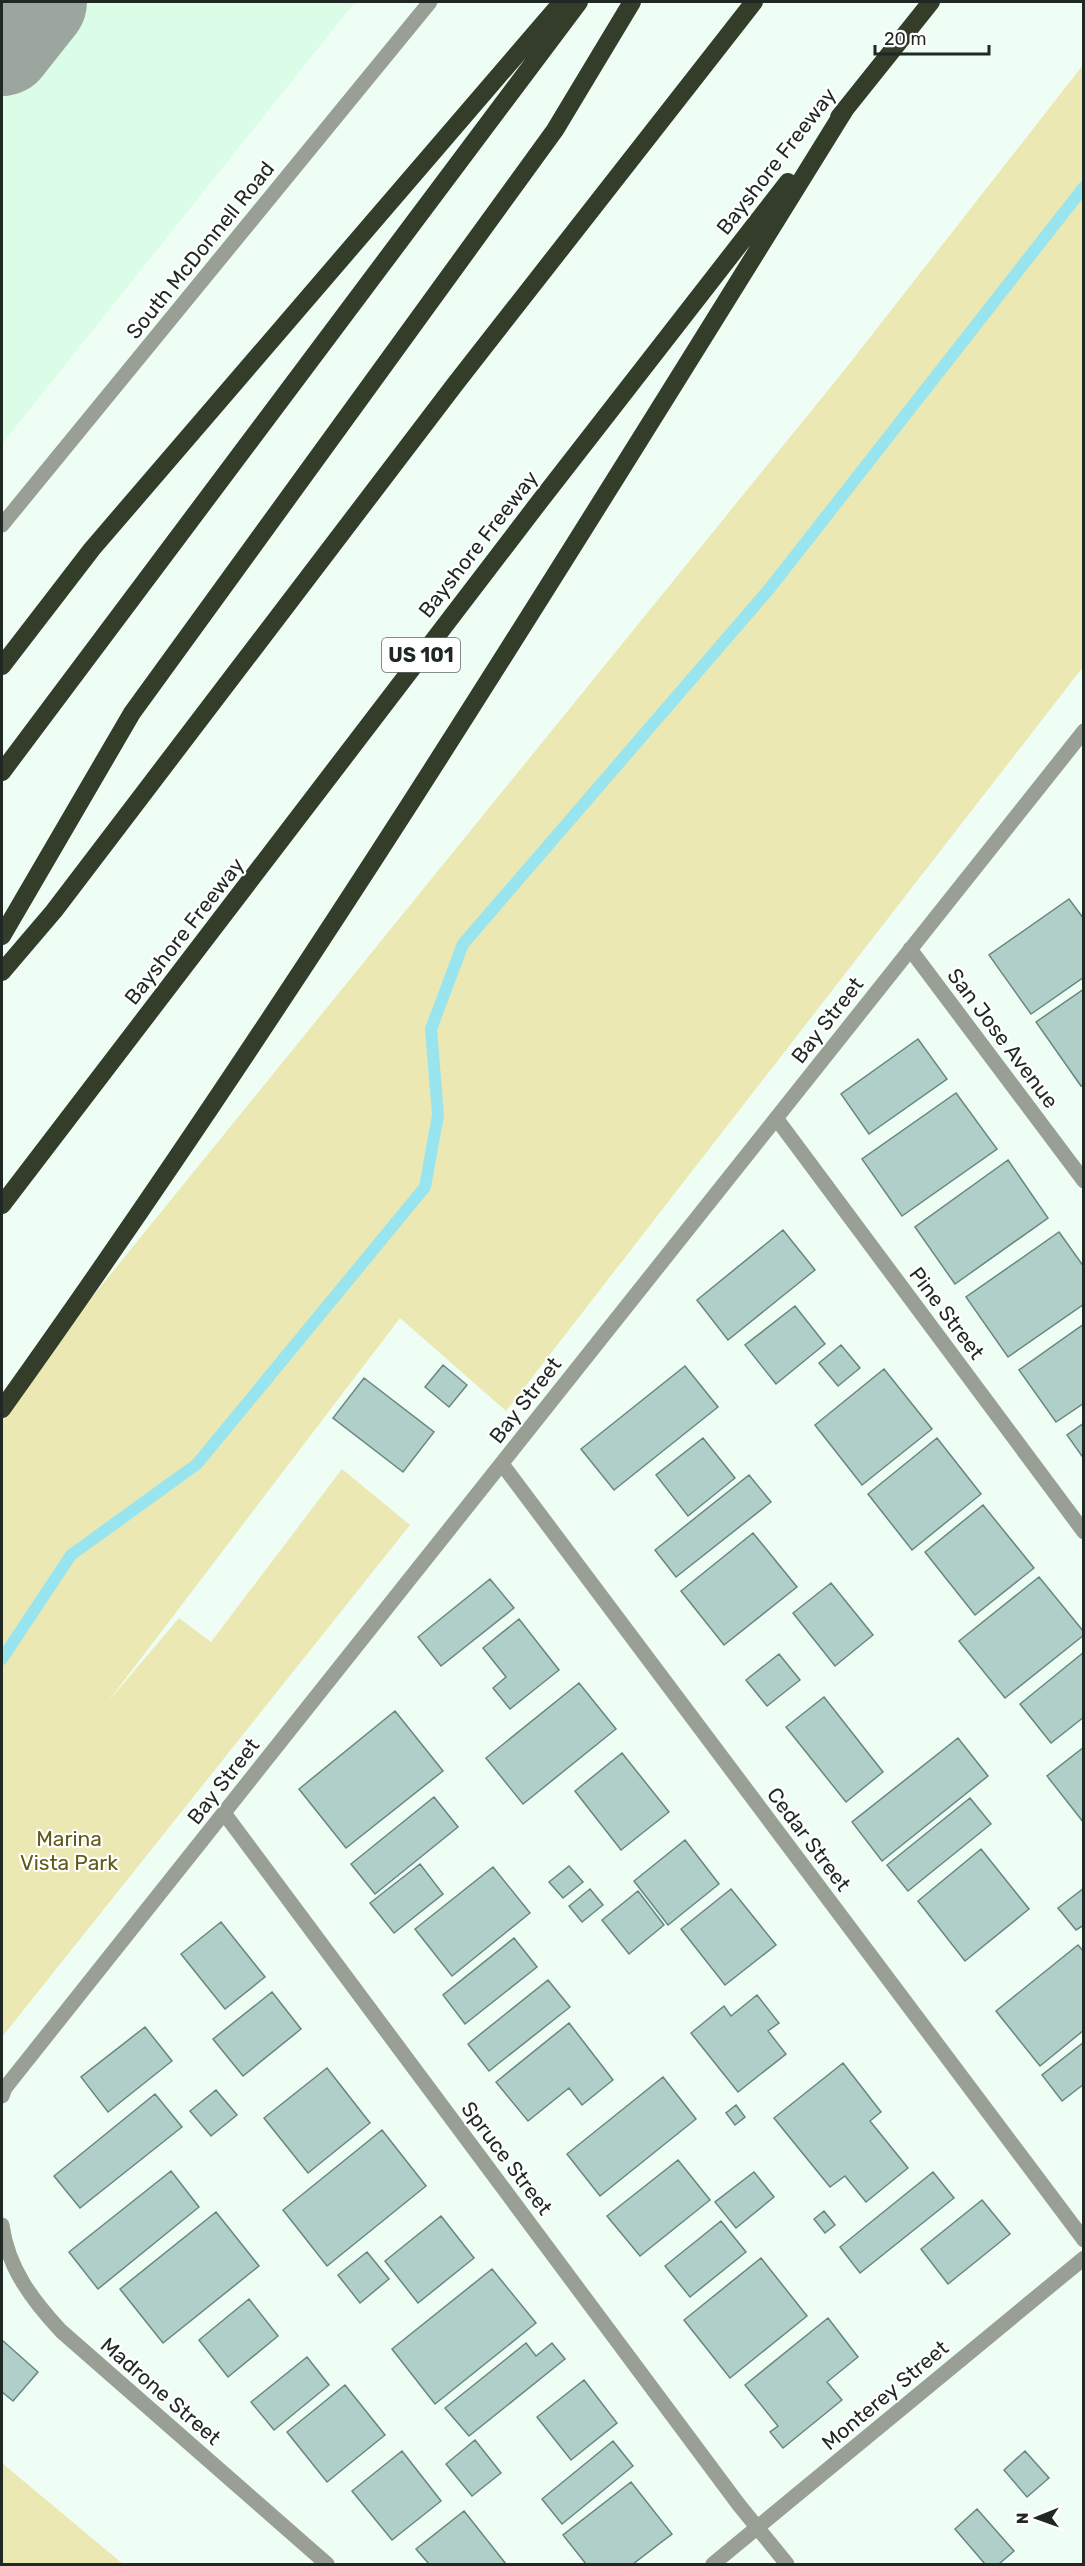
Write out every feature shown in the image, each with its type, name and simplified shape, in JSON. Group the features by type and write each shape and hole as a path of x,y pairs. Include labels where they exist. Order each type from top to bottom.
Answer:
{"highway":[{"path":"2,666 92,549 562,2"},
{"path":"2,772 579,2"},
{"path":"2,936 132,713 555,130 632,2"},
{"path":"2,972 54,910 456,383 754,2"},
{"name":"Bayshore Freeway","path":"2,1205 532,510 931,2"},
{"path":"2,1410 119,1244 385,844 556,575 846,108"}],"street":[{"name":"South McDonnell Road","path":"2,525 430,2"},
{"name":"Bay Street","path":"2,2096 5,2088 1083,731"},
{"name":"San Jose Avenue","path":"910,949 1083,1181"},
{"name":"Pine Street","path":"776,1118 1083,1532"},
{"name":"Cedar Street","path":"502,1464 1083,2240"},
{"name":"Spruce Street","path":"224,1813 757,2529 787,2565"},
{"name":"Madrone Street","path":"2,2225 4,2240 16,2273 35,2304 61,2331 327,2565"},
{"name":"Monterey Street","path":"713,2565 1083,2258"}],"shaded area":[{"path":"2,2 355,2 2,444"}],"green space":[{"name":"Marina Vista Park","path":"1083,65 1083,667 506,1411 400,1318 107,1703 179,1618 211,1642 342,1469 410,1525 2,2037 2,1408 842,373"},
{"path":"2,2463 123,2564 2,2564"}],"building":[{"path":"1069,899 1084,919 1084,977 1031,1014 989,955"},
{"path":"1084,989 1084,1085 1081,1086 1036,1022"},
{"path":"918,1039 947,1079 869,1134 841,1094"},
{"path":"956,1093 997,1149 902,1216 862,1159"},
{"path":"1008,1160 1048,1218 955,1284 915,1227"},
{"path":"783,1230 815,1270 728,1340 697,1300"},
{"path":"1059,1232 1084,1267 1084,1304 1008,1357 966,1297"},
{"path":"795,1306 825,1344 776,1384 745,1345"},
{"path":"1084,1324 1084,1403 1056,1422 1019,1370"},
{"path":"841,1345 860,1368 838,1386 819,1363"},
{"path":"443,1365 467,1385 449,1407 425,1387"},
{"path":"685,1366 718,1407 614,1490 581,1449"},
{"path":"884,1369 932,1429 862,1485 815,1425"},
{"path":"364,1378 434,1432 403,1472 333,1418"},
{"path":"1084,1423 1084,1459 1067,1435"},
{"path":"703,1438 735,1478 688,1516 656,1475"},
{"path":"937,1438 981,1494 912,1550 868,1494"},
{"path":"749,1475 771,1502 676,1577 655,1550"},
{"path":"983,1505 1034,1568 975,1615 925,1552"},
{"path":"753,1533 797,1587 724,1645 681,1591"},
{"path":"1039,1577 1084,1632 1084,1635 1005,1698 959,1641"},
{"path":"490,1579 514,1608 441,1666 418,1637"},
{"path":"831,1583 873,1635 835,1666 793,1613"},
{"path":"519,1619 559,1670 510,1709 493,1688 506,1677 483,1648"},
{"path":"1084,1652 1084,1717 1051,1743 1020,1704"},
{"path":"779,1654 800,1680 767,1706 746,1680"},
{"path":"579,1683 616,1729 523,1804 486,1758"},
{"path":"824,1697 883,1772 846,1802 786,1727"},
{"path":"395,1711 443,1771 346,1848 299,1789"},
{"path":"958,1738 988,1776 882,1861 852,1822"},
{"path":"1084,1747 1084,1823 1047,1776"},
{"path":"622,1753 669,1812 621,1850 575,1791"},
{"path":"434,1797 458,1827 375,1894 351,1864"},
{"path":"970,1798 991,1824 908,1891 887,1865"},
{"path":"685,1840 719,1884 668,1925 634,1881"},
{"path":"981,1849 1029,1909 965,1961 918,1901"},
{"path":"420,1864 443,1894 394,1933 370,1903"},
{"path":"569,1866 583,1882 563,1898 549,1882"},
{"path":"493,1867 530,1913 452,1976 415,1929"},
{"path":"1084,1888 1084,1925 1076,1930 1058,1908"},
{"path":"590,1889 603,1905 582,1922 569,1906"},
{"path":"731,1889 776,1945 725,1985 681,1929"},
{"path":"638,1891 664,1925 629,1954 602,1920"},
{"path":"221,1922 265,1977 225,2009 181,1954"},
{"path":"514,1938 537,1967 465,2024 443,1995"},
{"path":"1078,1945 1084,1952 1084,2030 1040,2066 996,2011"},
{"path":"548,1980 570,2007 489,2071 468,2044"},
{"path":"272,1992 301,2029 243,2076 213,2039"},
{"path":"757,1995 779,2023 768,2031 786,2054 738,2092 691,2033 724,2006 731,2016"},
{"path":"569,2023 613,2080 582,2105 569,2088 528,2121 496,2082"},
{"path":"145,2027 172,2061 108,2112 81,2077"},
{"path":"1084,2042 1084,2084 1062,2101 1042,2075"},
{"path":"843,2063 881,2112 870,2121 908,2168 866,2202 845,2176 830,2187 774,2118"},
{"path":"327,2068 370,2123 308,2173 264,2118"},
{"path":"663,2077 696,2119 600,2196 567,2154"},
{"path":"216,2090 237,2115 211,2136 190,2111"},
{"path":"155,2094 182,2127 80,2208 54,2176"},
{"path":"736,2105 745,2117 735,2125 726,2113"},
{"path":"382,2130 426,2186 327,2266 283,2210"},
{"path":"678,2160 710,2200 640,2256 607,2216"},
{"path":"171,2171 199,2207 98,2289 69,2252"},
{"path":"754,2172 774,2197 736,2228 715,2202"},
{"path":"933,2172 954,2198 860,2273 840,2247"},
{"path":"982,2200 1010,2234 948,2284 921,2249"},
{"path":"824,2211 835,2225 825,2233 814,2219"},
{"path":"216,2212 259,2266 163,2343 120,2289"},
{"path":"441,2216 474,2258 418,2303 385,2261"},
{"path":"721,2221 746,2252 690,2297 665,2266"},
{"path":"367,2252 389,2279 360,2303 338,2275"},
{"path":"761,2258 807,2316 730,2378 684,2320"},
{"path":"492,2269 536,2323 435,2404 392,2349"},
{"path":"249,2299 278,2336 228,2377 199,2340"},
{"path":"828,2318 858,2357 827,2382 842,2400 783,2448 770,2432 778,2426 745,2385"},
{"path":"2,2340 38,2372 13,2401 2,2392"},
{"path":"526,2343 536,2356 552,2343 565,2359 469,2436 445,2408"},
{"path":"307,2357 329,2385 274,2430 251,2402"},
{"path":"584,2380 617,2423 571,2460 537,2417"},
{"path":"345,2385 385,2435 327,2482 287,2432"},
{"path":"475,2440 501,2473 472,2496 446,2464"},
{"path":"613,2441 633,2466 562,2524 542,2499"},
{"path":"402,2451 441,2501 392,2540 352,2491"},
{"path":"1025,2451 1049,2478 1027,2497 1004,2470"},
{"path":"631,2482 672,2534 633,2564 586,2564 563,2535"},
{"path":"977,2509 1014,2551 999,2564 985,2564 955,2529"},
{"path":"464,2511 506,2564 429,2564 416,2549"}],"waterway":[{"path":"2,1659 71,1555 197,1464 425,1187 438,1115 431,1029 463,944 770,588 1084,187"}],"taxiway":[{"path":"2,45 36,2"}]}
